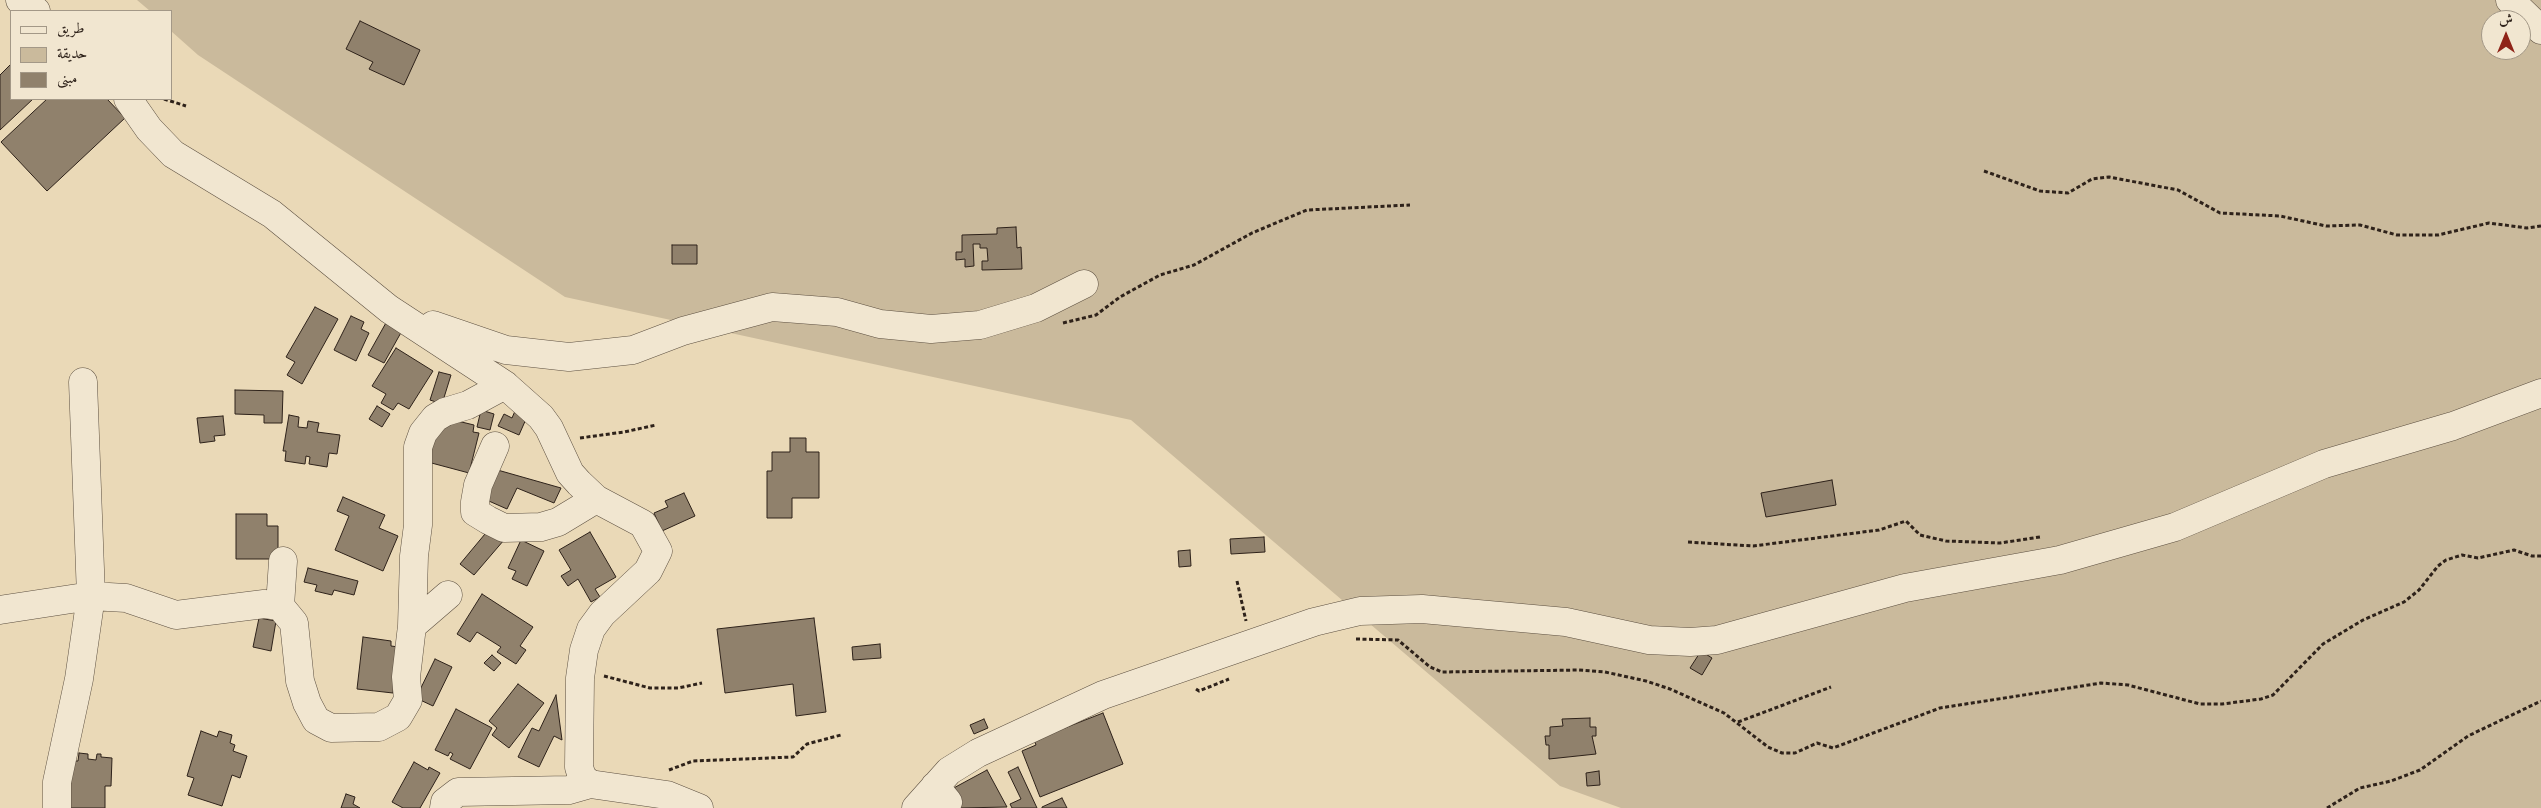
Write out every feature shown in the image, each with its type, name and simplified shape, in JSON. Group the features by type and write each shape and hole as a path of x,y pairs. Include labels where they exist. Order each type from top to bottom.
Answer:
{"street":[{"path":"20,0 35,10"},
{"path":"2510,0 2541,30"},
{"path":"129,100 148,129 173,154 272,214 389,309 505,385 530,407 549,428 570,473 596,499 643,524 658,551 648,572 602,614 591,630 584,650 580,678 579,767 582,777 590,784"},
{"path":"389,309 506,350 569,357 633,350 684,331 772,307 837,312 880,324 931,329 980,325 1036,308 1084,284"},
{"path":"57,808 57,782 84,652 92,596 83,382"},
{"path":"283,561 280,606 294,623 300,681 307,703 316,720 331,728 379,727 398,717 408,700 406,677 412,626 414,556 418,525 418,447 423,433 435,418 505,385"},
{"path":"916,808 940,797 949,771 978,753 1103,695 1314,622 1360,611 1422,609 1566,622 1649,640 1690,642 1717,640 1905,588 2060,560 2175,527 2324,464 2453,426 2541,393"},
{"path":"494,446 478,485 475,502 475,512 488,520 504,528 541,527 558,522 596,499"},
{"path":"0,610 92,596 126,598 176,615 257,605 280,606"},
{"path":"412,626 448,596"},
{"path":"444,808 445,802 458,792 569,790 590,784 667,795 699,808"}],"path":[{"path":"167,100 186,106"},
{"path":"1984,171 2040,191 2068,193 2092,179 2109,177 2178,190 2220,213 2280,216 2326,226 2360,225 2398,235 2438,235 2489,223 2527,228 2541,226"},
{"path":"1060,324 1076,322 1096,315 1120,297 1160,276 1194,265 1252,233 1307,210 1410,205"},
{"path":"549,428 567,436 580,438 624,432 656,425"},
{"path":"1688,542 1753,546 1879,530 1906,521 1920,535 1966,543 2000,543 2051,537 2060,560"},
{"path":"1350,639 1398,640 1430,667 1442,672 1555,669 1605,672 1626,676 1670,689 1710,706 1737,722 1768,747 1782,753 1795,753 1817,743 1833,748 1940,708 2101,683 2128,685 2200,704 2222,704 2261,699 2273,695 2323,644 2419,590 2438,566 2446,560 2462,555 2478,558 2514,550 2532,556 2541,556"},
{"path":"1237,581 1246,624 1246,644"},
{"path":"584,650 600,674 617,680 650,688 678,688 702,683"},
{"path":"1171,671 1199,691 1233,678"},
{"path":"1737,722 1831,687"},
{"path":"2327,808 2360,788 2391,781 2420,770 2468,736 2541,701"},
{"path":"667,770 693,761 793,757 807,744 841,735"}],"green space":[{"path":"137,0 2541,0 2541,808 1621,808 1560,786 1131,420 565,297 198,55 172,32 172,10 149,10"}],"building":[{"path":"360,21 420,50 404,85 369,69 373,62 346,49"},
{"path":"10,65 10,100 32,100 0,130 0,75"},
{"path":"46,100 108,100 125,118 47,191 1,142"},
{"path":"1016,227 1017,248 1021,247 1022,269 982,270 982,261 988,261 987,248 980,248 980,244 973,244 974,266 965,267 965,259 956,260 956,252 962,252 962,235 997,234 997,228"},
{"path":"672,245 697,245 697,264 672,264"},
{"path":"315,307 338,319 302,384 287,375 295,362 286,357"},
{"path":"351,316 364,322 361,329 369,333 356,361 334,350"},
{"path":"387,321 403,329 384,363 368,355"},
{"path":"396,348 433,371 409,409 398,403 393,410 381,403 386,394 372,386"},
{"path":"439,372 451,375 442,404 430,400"},
{"path":"235,390 283,391 282,423 264,423 264,415 235,414"},
{"path":"518,404 530,410 519,435 498,426 504,414 512,418"},
{"path":"377,406 390,414 382,427 369,419"},
{"path":"481,410 494,414 490,430 477,427"},
{"path":"289,415 299,417 298,427 307,428 308,421 319,423 317,432 340,435 337,454 329,453 327,467 309,464 310,457 306,456 305,464 285,461 286,451 283,451"},
{"path":"223,416 225,435 214,436 215,441 200,443 197,418"},
{"path":"441,417 474,425 473,432 479,433 469,473 424,461"},
{"path":"790,438 806,438 806,452 819,452 819,498 792,498 792,518 767,518 767,471 772,471 772,452 790,452"},
{"path":"494,469 561,488 554,503 517,488 507,509 482,498"},
{"path":"1832,480 1836,505 1766,517 1761,493"},
{"path":"684,493 695,516 662,531 654,513 668,507 665,501"},
{"path":"343,497 385,515 379,528 398,536 383,571 335,550 349,516 337,511"},
{"path":"236,514 267,514 267,526 278,526 278,559 236,559"},
{"path":"490,528 504,540 474,575 460,564"},
{"path":"590,532 616,577 595,589 600,597 591,602 578,579 568,586 561,576 571,570 559,550"},
{"path":"1264,537 1265,552 1231,554 1230,539"},
{"path":"521,540 544,551 527,586 512,579 516,571 508,568"},
{"path":"1190,550 1191,566 1179,567 1178,551"},
{"path":"308,568 358,581 354,595 334,590 332,595 315,591 317,585 304,582"},
{"path":"482,594 533,627 520,646 526,650 516,664 497,652 501,647 477,632 470,642 457,634"},
{"path":"259,618 276,621 271,651 253,647"},
{"path":"814,618 826,712 796,716 793,684 725,693 717,629"},
{"path":"363,637 391,641 391,646 399,647 393,693 357,689"},
{"path":"880,644 881,658 853,660 852,647"},
{"path":"1701,651 1712,658 1702,675 1690,668"},
{"path":"492,655 501,663 494,671 484,663"},
{"path":"435,659 452,667 433,706 416,698"},
{"path":"518,684 544,703 509,748 492,735 497,728 489,721"},
{"path":"556,695 562,740 554,736 539,767 518,757 532,728 539,731"},
{"path":"456,709 492,728 470,769 450,759 453,754 450,752 448,756 435,750"},
{"path":"1103,713 1123,764 1040,797 1022,751 1036,745 1034,740"},
{"path":"1590,718 1590,727 1596,727 1596,736 1592,736 1596,754 1549,759 1549,745 1546,745 1545,736 1550,736 1550,727 1563,726 1562,719"},
{"path":"984,719 988,728 974,734 970,725"},
{"path":"201,731 217,737 219,731 232,735 230,743 235,745 233,751 247,756 240,778 232,775 222,806 188,795 194,778 187,776"},
{"path":"79,753 88,754 88,759 96,760 97,754 101,754 101,757 112,758 111,786 105,786 105,808 63,808 71,761 78,761"},
{"path":"414,762 428,770 429,767 440,773 420,808 403,808 392,802"},
{"path":"1018,767 1037,808 1012,808 1010,804 1021,799 1008,772"},
{"path":"987,770 1007,807 960,808 950,790"},
{"path":"1599,771 1600,785 1587,786 1586,773"},
{"path":"346,794 355,797 353,804 360,808 341,808"},
{"path":"1062,798 1067,808 1042,808 1042,807"}]}
